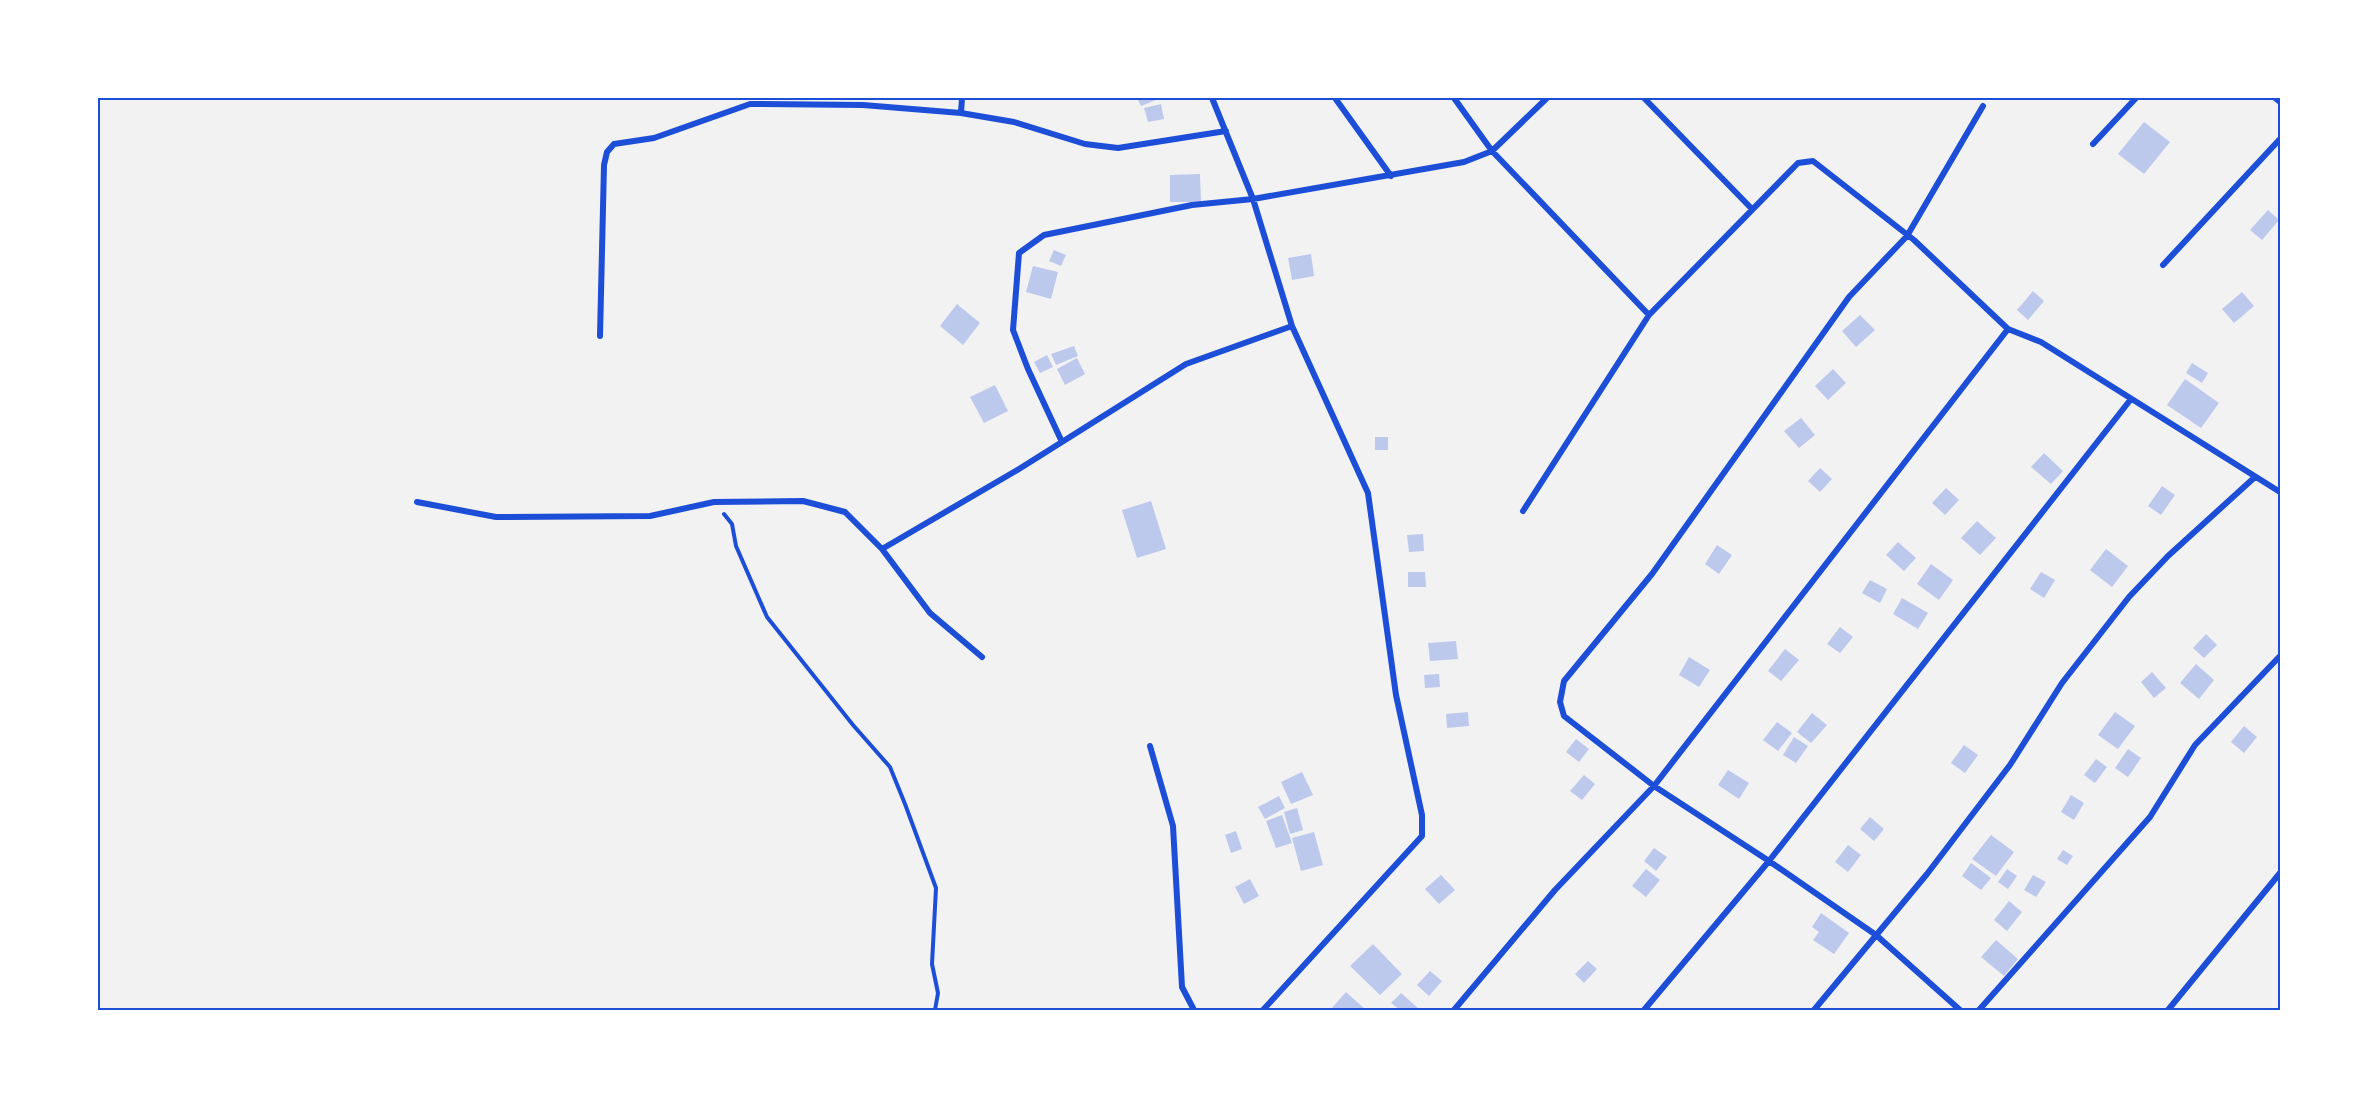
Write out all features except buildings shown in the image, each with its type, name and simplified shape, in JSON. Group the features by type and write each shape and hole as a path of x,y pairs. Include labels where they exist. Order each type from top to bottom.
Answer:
{"street":[{"path":"961,113 962,98"},
{"path":"1212,98 1253,199 1292,326 1368,493 1396,694 1422,815 1422,836 1263,1011"},
{"path":"1335,98 1391,176"},
{"path":"1454,98 1492,151 1649,315"},
{"path":"1062,442 1028,369 1013,330 1019,253 1044,235 1192,206 1253,199 1464,162 1492,151 1547,98"},
{"path":"1644,98 1751,208"},
{"path":"2093,144 2136,98"},
{"path":"2275,98 2280,102"},
{"path":"600,336 604,165 607,152 614,144 654,138 748,101 863,105 961,113 1014,122 1085,144 1119,148 1226,131"},
{"path":"1960,1011 1876,935 1769,861 1654,786 1564,716 1560,702 1564,681 1652,574 1849,297 1907,236 1983,106"},
{"path":"2163,265 2280,140"},
{"path":"1524,511 1649,315 1797,163 1813,161 1934,257 2008,329 2041,342 2280,492"},
{"path":"882,549 1062,442 1186,364 1292,326"},
{"path":"1454,1011 1555,890 1654,786 2008,329"},
{"path":"1644,1011 1769,861 2131,399"},
{"path":"1814,1011 1927,874 2010,765 2062,684 2129,597 2168,556 2254,477"},
{"path":"417,502 496,517 650,516 714,502 803,501 835,509 845,512 882,549 930,613 982,657"},
{"path":"1979,1011 2150,817 2195,745 2280,656"},
{"path":"1150,746 1173,826 1182,987 1194,1011"},
{"path":"2168,1011 2280,873"}],"path":[{"path":"714,502 732,524 736,546 767,617 853,725 890,767 894,776 923,846 936,888 932,964 938,993 935,1011"}]}
